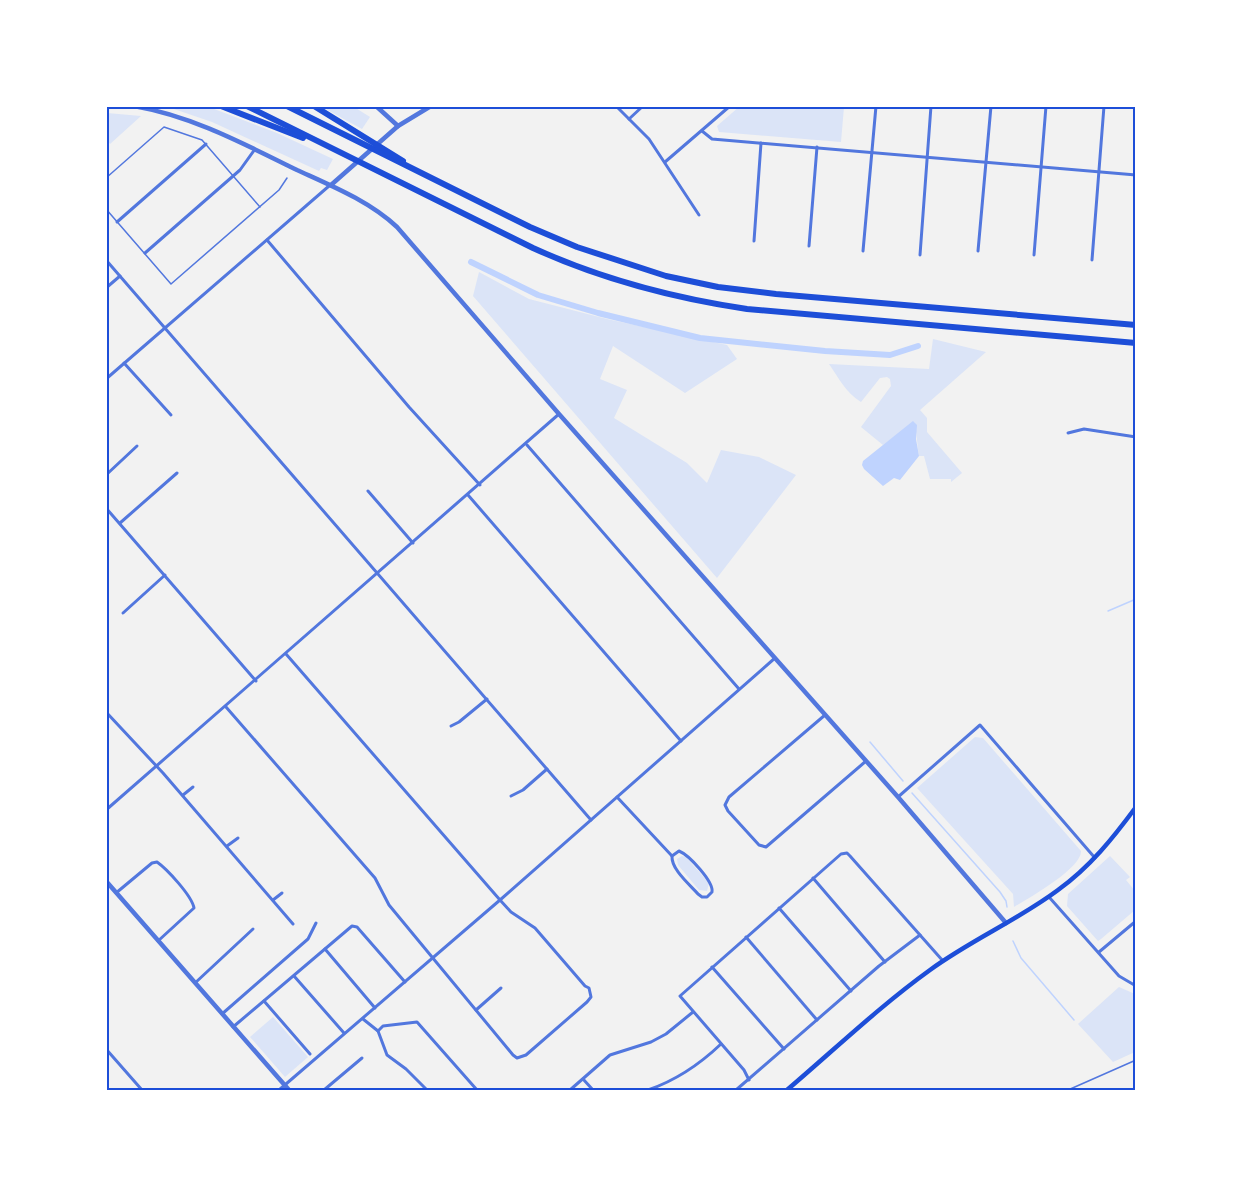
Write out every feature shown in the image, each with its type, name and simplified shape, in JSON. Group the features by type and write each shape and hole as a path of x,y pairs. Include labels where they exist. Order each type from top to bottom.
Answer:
{"highway":[{"path":"221,106 337,152"},
{"path":"247,106 545,254 601,275 658,292 747,309 1136,343"},
{"path":"287,106 395,158"},
{"path":"314,106 410,168 566,243 633,267 718,287 776,294 1136,325"}],"main road":[{"path":"788,1090 887,1003 943,961 1049,897 1095,858 1136,807"}],"street":[{"path":"134,106 194,122 255,149 331,185 377,211 403,232 559,414 898,797 1006,923"},
{"path":"375,106 398,126"},
{"path":"106,379 398,126 431,106"},
{"path":"616,106 649,139 699,215"},
{"path":"629,119 643,106"},
{"path":"665,162 730,106"},
{"path":"863,251 876,106"},
{"path":"920,255 931,106"},
{"path":"978,250 991,106"},
{"path":"1034,255 1046,106"},
{"path":"1092,260 1104,106"},
{"path":"702,131 712,138 761,143 1136,175"},
{"path":"754,241 761,143"},
{"path":"117,222 206,144"},
{"path":"809,246 817,147"},
{"path":"145,253 245,165 255,149"},
{"path":"267,240 401,398 480,485"},
{"path":"106,260 591,820"},
{"path":"106,288 120,276"},
{"path":"124,363 171,414"},
{"path":"106,810 559,414"},
{"path":"1068,433 1087,429 1136,437"},
{"path":"526,445 739,689"},
{"path":"106,475 137,446"},
{"path":"120,524 177,473"},
{"path":"368,491 413,543"},
{"path":"468,495 681,741"},
{"path":"106,508 256,681"},
{"path":"123,612 165,575"},
{"path":"226,707 375,878 382,887 387,902 513,1055 517,1058 528,1053 587,1002 591,997 590,990 535,928 511,912 500,900 286,654"},
{"path":"279,1090 287,1088 344,1033 500,900 775,657"},
{"path":"451,726 486,699"},
{"path":"106,712 228,846 293,924"},
{"path":"825,714 729,797 725,806 728,811 759,845 766,847 866,761"},
{"path":"898,797 980,724 1095,858"},
{"path":"511,796 523,790 547,769"},
{"path":"183,795 193,787"},
{"path":"617,796 672,856 674,867 698,894 702,897 711,894 713,887 688,856 680,851 672,856"},
{"path":"228,846 238,838"},
{"path":"749,1080 744,1070 680,996 841,854 847,853 943,961"},
{"path":"116,893 152,862 160,864 170,875 192,902 194,908 158,941"},
{"path":"813,878 885,962"},
{"path":"106,882 287,1088"},
{"path":"273,900 282,892"},
{"path":"1049,897 1119,976 1136,986"},
{"path":"779,908 851,991"},
{"path":"1099,952 1136,921"},
{"path":"222,1014 308,939 316,923"},
{"path":"233,1027 325,948 355,926 405,982"},
{"path":"195,982 253,930"},
{"path":"737,1090 885,962 920,935"},
{"path":"746,937 818,1020"},
{"path":"325,948 375,1008"},
{"path":"712,967 784,1049"},
{"path":"294,975 344,1033"},
{"path":"476,1010 501,988"},
{"path":"264,1000 310,1054"},
{"path":"570,1090 610,1055 651,1042 666,1034 693,1012"},
{"path":"363,1019 378,1031 387,1055 406,1069 427,1090"},
{"path":"378,1031 383,1026 417,1022 477,1090"},
{"path":"648,1090 679,1078 721,1044"},
{"path":"106,1049 142,1090"},
{"path":"324,1090 362,1058"},
{"path":"583,1079 593,1090"}],"lane":[{"path":"106,178 164,127 197,138 206,144 260,207"},
{"path":"106,210 171,284 279,190 287,178"},
{"path":"1068,1090 1136,1060"}],"shaded area":[{"path":"740,106 844,107 841,142 719,132 717,126"},
{"path":"168,107 209,107 277,133 333,159 327,170 321,168 319,171 212,122"},
{"path":"322,107 354,107 370,117 362,129"},
{"path":"107,113 141,116 110,144 107,140"},
{"path":"479,272 529,299 607,319 727,345 737,359 685,393 613,346 600,379 627,390 614,418 687,463 707,483 721,450 759,457 796,475 717,578 473,296"},
{"path":"933,339 986,352 920,410 927,418 927,432 962,473 951,482 951,479 930,479 924,456 919,456 914,422 883,445 861,427 891,386 890,379 880,378 861,402 847,390 829,364 929,369"},
{"path":"975,737 983,738 1081,851 1079,858 1064,874 1014,907 1013,894 917,788"},
{"path":"682,856 686,857 709,883 707,891 699,890 678,865 677,859"},
{"path":"1110,856 1130,877 1126,880 1135,891 1135,910 1098,941 1067,906 1068,894"},
{"path":"1119,987 1135,994 1135,1052 1113,1062 1078,1024"},
{"path":"273,1017 308,1057 285,1077 250,1037"}],"water":[{"path":"913,421 917,425 916,439 919,456 900,480 894,478 883,486 864,469 863,461"}],"waterway":[{"path":"471,262 538,295 598,313 700,338 825,351 890,355 918,346"},
{"path":"1108,611 1136,599"},
{"path":"870,742 903,781"},
{"path":"912,793 1000,892 1007,907"},
{"path":"1013,941 1021,958 1074,1020"}]}
